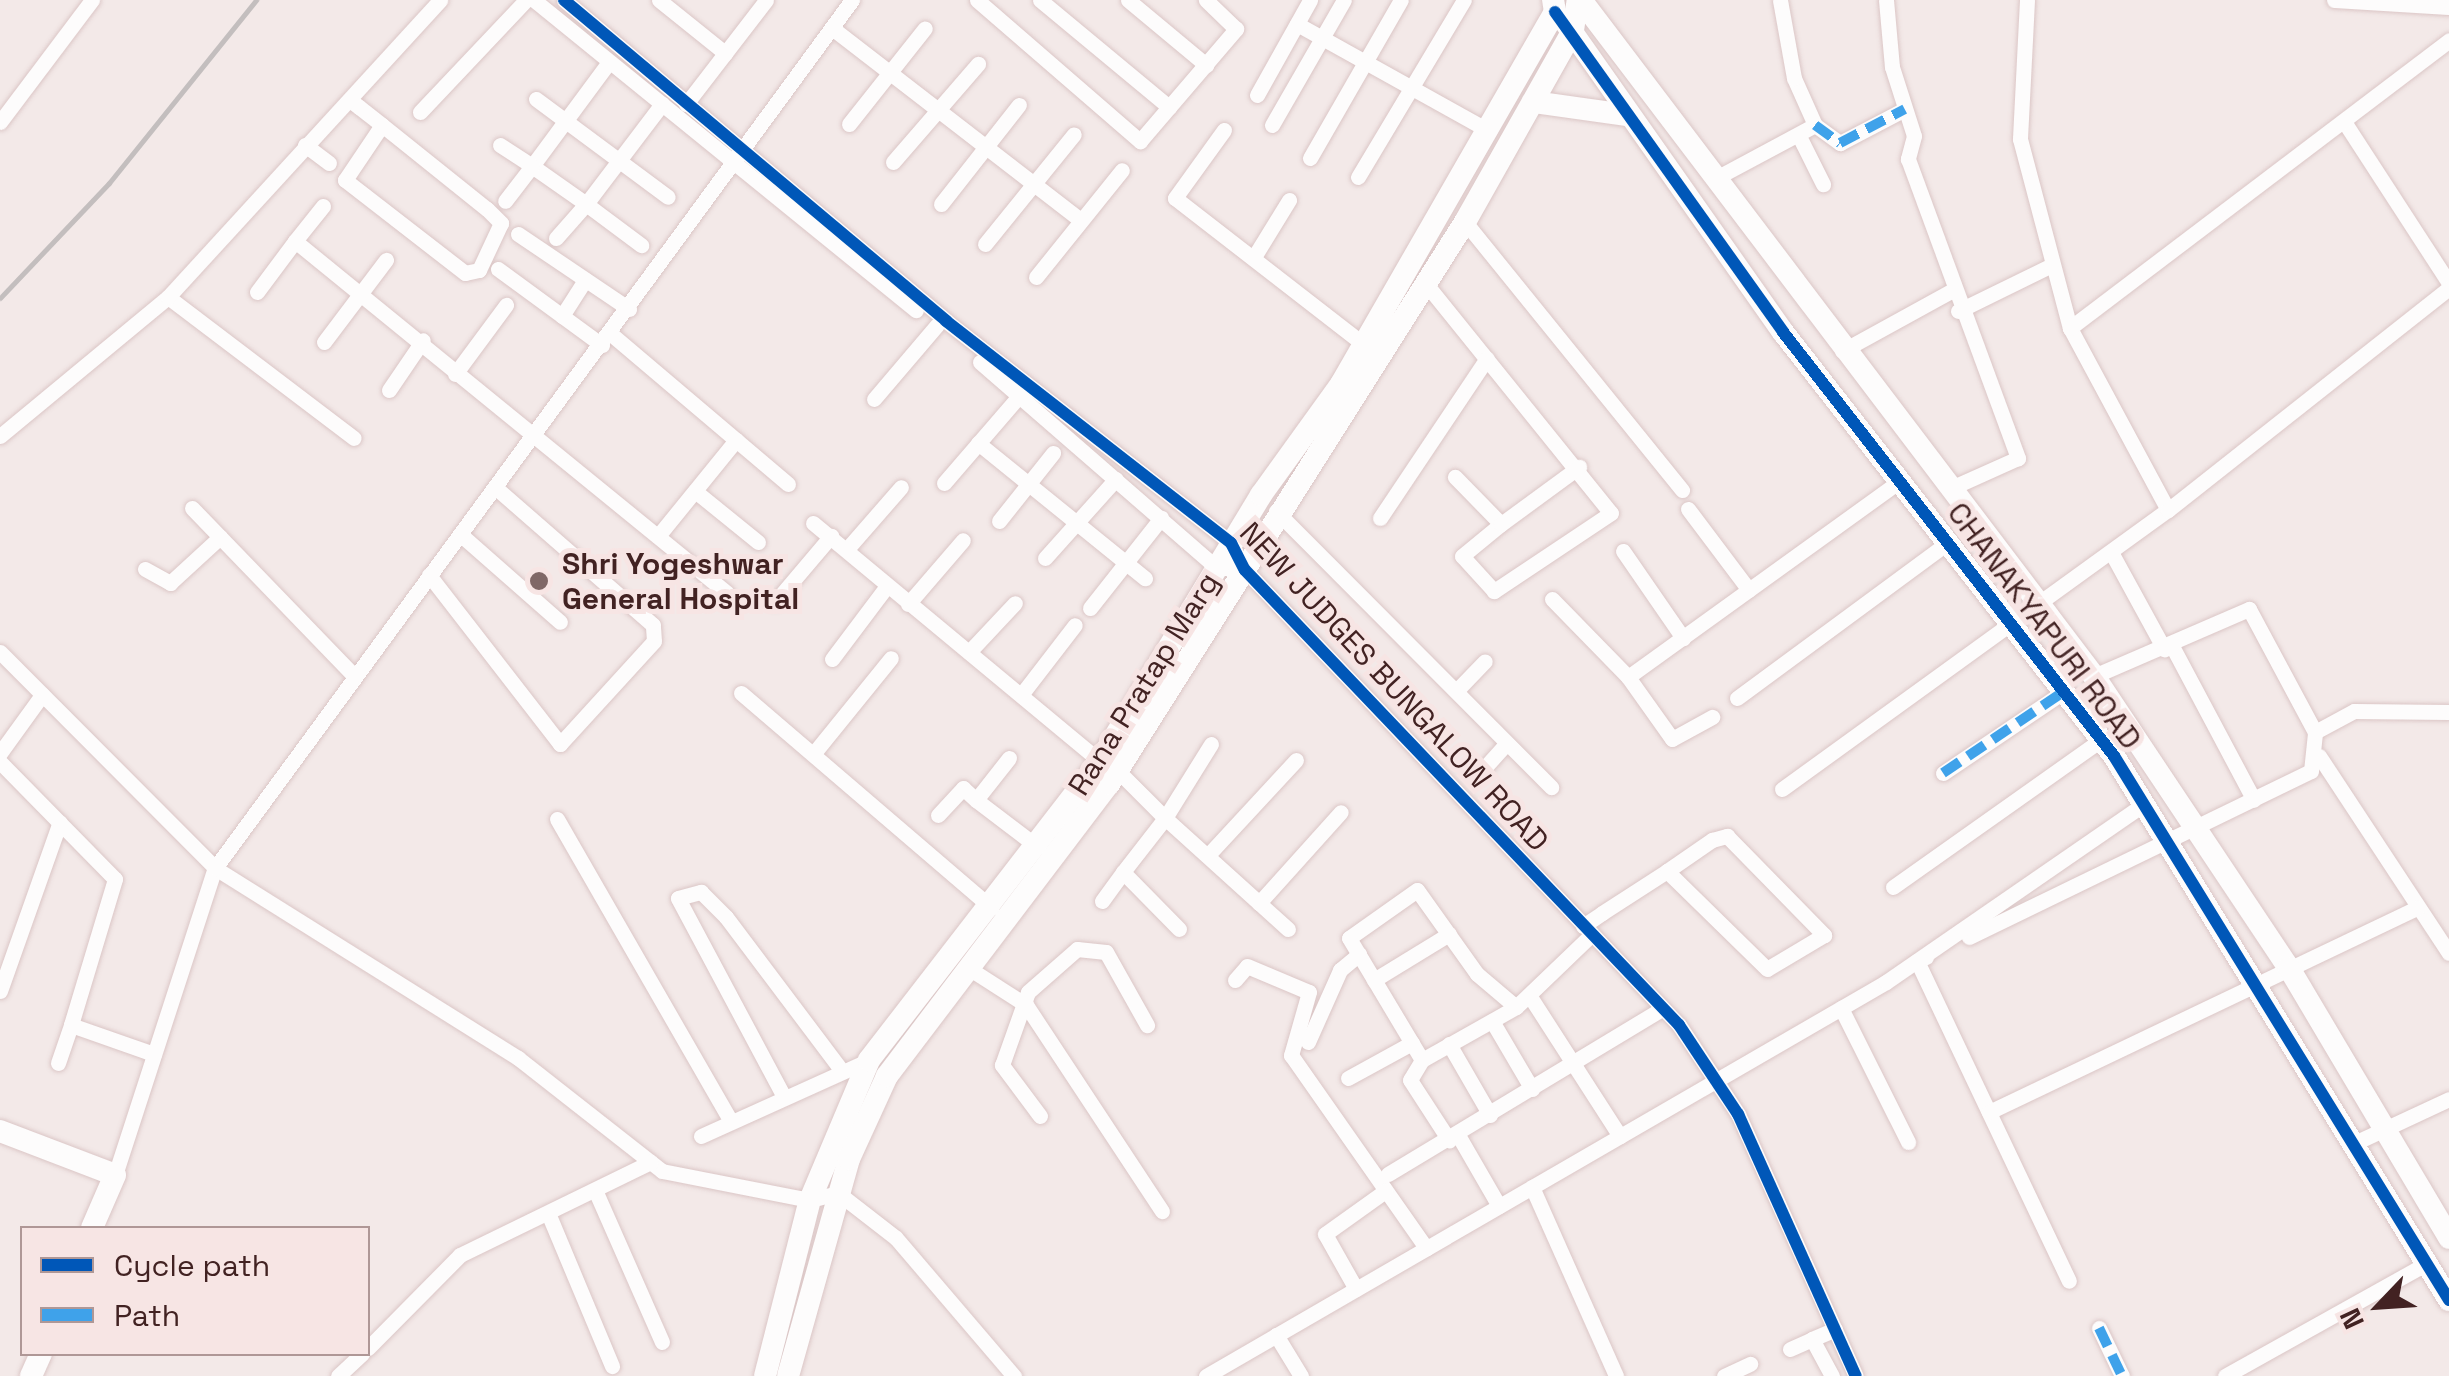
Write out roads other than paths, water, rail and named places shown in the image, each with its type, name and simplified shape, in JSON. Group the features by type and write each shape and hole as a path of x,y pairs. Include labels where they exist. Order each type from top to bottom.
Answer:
{"street":[{"path":"0,122 92,0"},
{"path":"0,436 168,297 440,0"},
{"path":"420,112 526,0"},
{"path":"534,0 662,104 738,159 1020,395 1216,567 1245,570"},
{"name":"NEW JUDGES BUNGALOW ROAD","path":"564,0 686,104 738,159 1231,544 1245,570 1662,1009 1716,1080 1854,1375"},
{"path":"659,0 726,53"},
{"path":"686,104 766,0"},
{"path":"93,1226 115,1174 215,868 629,309 852,0"},
{"path":"977,0 996,6 1140,141 1236,28 1206,0"},
{"path":"1040,0 1170,107"},
{"path":"1128,0 1206,64"},
{"path":"1257,96 1310,0"},
{"path":"1272,124 1344,0"},
{"path":"1310,158 1401,0"},
{"path":"1358,177 1464,0"},
{"path":"1579,0 1842,351 2042,602 2288,968 2388,1128 2449,1238"},
{"name":"Rana Pratap Marg","path":"765,1376 810,1200 869,1060 1001,916 1245,570 1275,510 1465,222 1573,30 1579,0"},
{"path":"1780,0 1794,78 1815,125 1840,143 1905,109"},
{"path":"1886,0 1905,109 1914,136 1908,159 1958,312 2018,458 1951,488"},
{"path":"2027,0 2020,139 2050,266 2070,328 2168,510"},
{"path":"2334,0 2449,7"},
{"name":"Rana Pratap Marg","path":"788,1376 838,1193 887,1076 970,969 1038,847 1108,765 1216,567 1362,343 1488,131 1554,6"},
{"name":"CHANAKYAPURI ROAD","path":"1554,6 1625,114 1854,423 2017,621 2102,739 2359,1142 2448,1293"},
{"path":"1297,24 1488,131"},
{"path":"832,28 1080,220"},
{"path":"849,124 925,28"},
{"path":"2070,328 2345,124 2449,40"},
{"path":"505,201 609,62"},
{"path":"893,162 978,64"},
{"path":"0,93 19,94"},
{"path":"536,99 668,197"},
{"path":"350,100 382,125 501,223 479,270 465,273 345,180 382,125"},
{"path":"1533,102 1625,114"},
{"path":"556,238 662,104"},
{"path":"941,204 1020,105"},
{"path":"1782,789 2168,510 2449,286 2345,124"},
{"path":"1716,178 1815,125"},
{"path":"1224,130 1175,198 1362,343"},
{"path":"985,244 1074,134"},
{"path":"1798,136 1823,184"},
{"path":"306,145 329,163"},
{"path":"500,145 640,245"},
{"path":"1036,277 1122,170"},
{"path":"1254,257 1289,200"},
{"path":"257,292 323,206"},
{"path":"1465,222 1682,490"},
{"path":"518,234 629,309"},
{"path":"295,241 362,290 423,340 454,374 534,434 727,593"},
{"path":"324,342 386,260"},
{"path":"1958,312 2050,266"},
{"path":"498,269 562,316 606,339 788,484"},
{"path":"562,316 585,280"},
{"path":"1426,284 1579,467 1610,506 1608,518 1494,591 1462,556 1579,467"},
{"path":"1842,351 1951,291"},
{"path":"168,297 354,438"},
{"path":"454,374 506,305"},
{"path":"874,399 937,326"},
{"path":"389,390 423,340"},
{"path":"1380,518 1487,358"},
{"path":"944,483 1020,395"},
{"path":"1854,423 1882,400"},
{"path":"658,536 736,440"},
{"path":"978,443 1145,578"},
{"path":"999,521 1053,454"},
{"path":"1456,476 1501,524"},
{"path":"1045,558 1116,479"},
{"path":"1628,677 1900,481"},
{"path":"429,575 560,744 654,642 652,625 495,487"},
{"path":"847,550 900,487"},
{"path":"695,491 758,542"},
{"path":"192,508 355,677"},
{"path":"1688,509 1749,590"},
{"path":"1275,510 1459,688"},
{"path":"1090,608 1161,518"},
{"path":"813,523 1108,765 1288,929"},
{"path":"460,534 560,622"},
{"path":"776,602 831,536"},
{"path":"144,569 170,583 220,538"},
{"path":"908,604 963,540"},
{"path":"1737,698 1950,541"},
{"path":"1623,551 1683,638"},
{"path":"2111,552 2254,800"},
{"path":"832,659 886,586"},
{"path":"1552,599 1628,677 1672,739 1712,717"},
{"path":"970,652 1015,603"},
{"path":"2094,676 2168,648 2249,609 2315,732 2320,756 2449,953"},
{"path":"1022,696 1075,624"},
{"path":"0,652 215,868 518,1058 651,1162 810,1200 838,1193 896,1238 1014,1376"},
{"path":"814,753 891,658"},
{"path":"1485,661 1456,695 1551,787"},
{"path":"1943,773 2066,690"},
{"path":"0,753 42,694"},
{"path":"741,694 1001,916"},
{"path":"2315,732 2354,711 2449,712"},
{"path":"1893,887 2102,739"},
{"path":"1102,901 1166,818 1211,744"},
{"path":"1478,775 1506,744"},
{"path":"1917,961 2312,771 2320,756"},
{"path":"976,800 1010,758"},
{"path":"1209,854 1296,760"},
{"path":"0,762 60,822 117,888 58,1063"},
{"path":"938,815 963,788 1038,847"},
{"path":"1206,1376 1842,1008 1917,961 2144,804"},
{"path":"1259,903 1341,812"},
{"path":"557,819 730,1120"},
{"path":"0,991 60,822"},
{"path":"1499,1206 1410,1080 1422,1060 1516,1008 1587,931 1666,871 1728,836 1824,935 1767,969 1666,871"},
{"path":"1123,872 1180,929"},
{"path":"1422,1060 1349,938 1417,890 1448,934 1516,1008"},
{"path":"783,1094 678,898 701,892 726,917 839,1067"},
{"path":"1989,1112 2256,980 2418,907"},
{"path":"1374,980 1448,934"},
{"path":"1040,1116 1000,1071 1028,992 1092,945 1106,952 1147,1025"},
{"path":"1308,1042 1332,984 1359,954"},
{"path":"1917,961 2070,1281"},
{"path":"1235,980 1247,966 1310,992 1291,1054 1386,1182 1426,1248"},
{"path":"970,969 1026,1005 1162,1212"},
{"path":"1529,995 1620,1136"},
{"path":"1842,1008 1908,1142"},
{"path":"1356,1289 1325,1234 1386,1182 1453,1137 1662,1009"},
{"path":"1492,1020 1532,1089"},
{"path":"72,1025 154,1054"},
{"path":"1348,1078 1412,1043"},
{"path":"1450,1044 1490,1115"},
{"path":"701,1136 839,1067 869,1060"},
{"path":"2359,1142 2449,1099"},
{"path":"0,1131 115,1174"},
{"path":"370,1346 460,1255 651,1162"},
{"path":"1532,1186 1616,1376"},
{"path":"595,1190 662,1342"},
{"path":"548,1213 612,1366"},
{"path":"2225,1376 2429,1262"},
{"path":"2099,1328 2122,1376"},
{"path":"1790,1349 1835,1329"},
{"path":"1276,1335 1301,1376"},
{"path":"1812,1339 1832,1376"},
{"path":"338,1376 360,1356"},
{"path":"1724,1376 1750,1364"}],"railway":[{"path":"0,298 109,183 256,0"}],"place":[{"name":"Shri Yogeshwar General Hospital","path":"539,581"}]}
